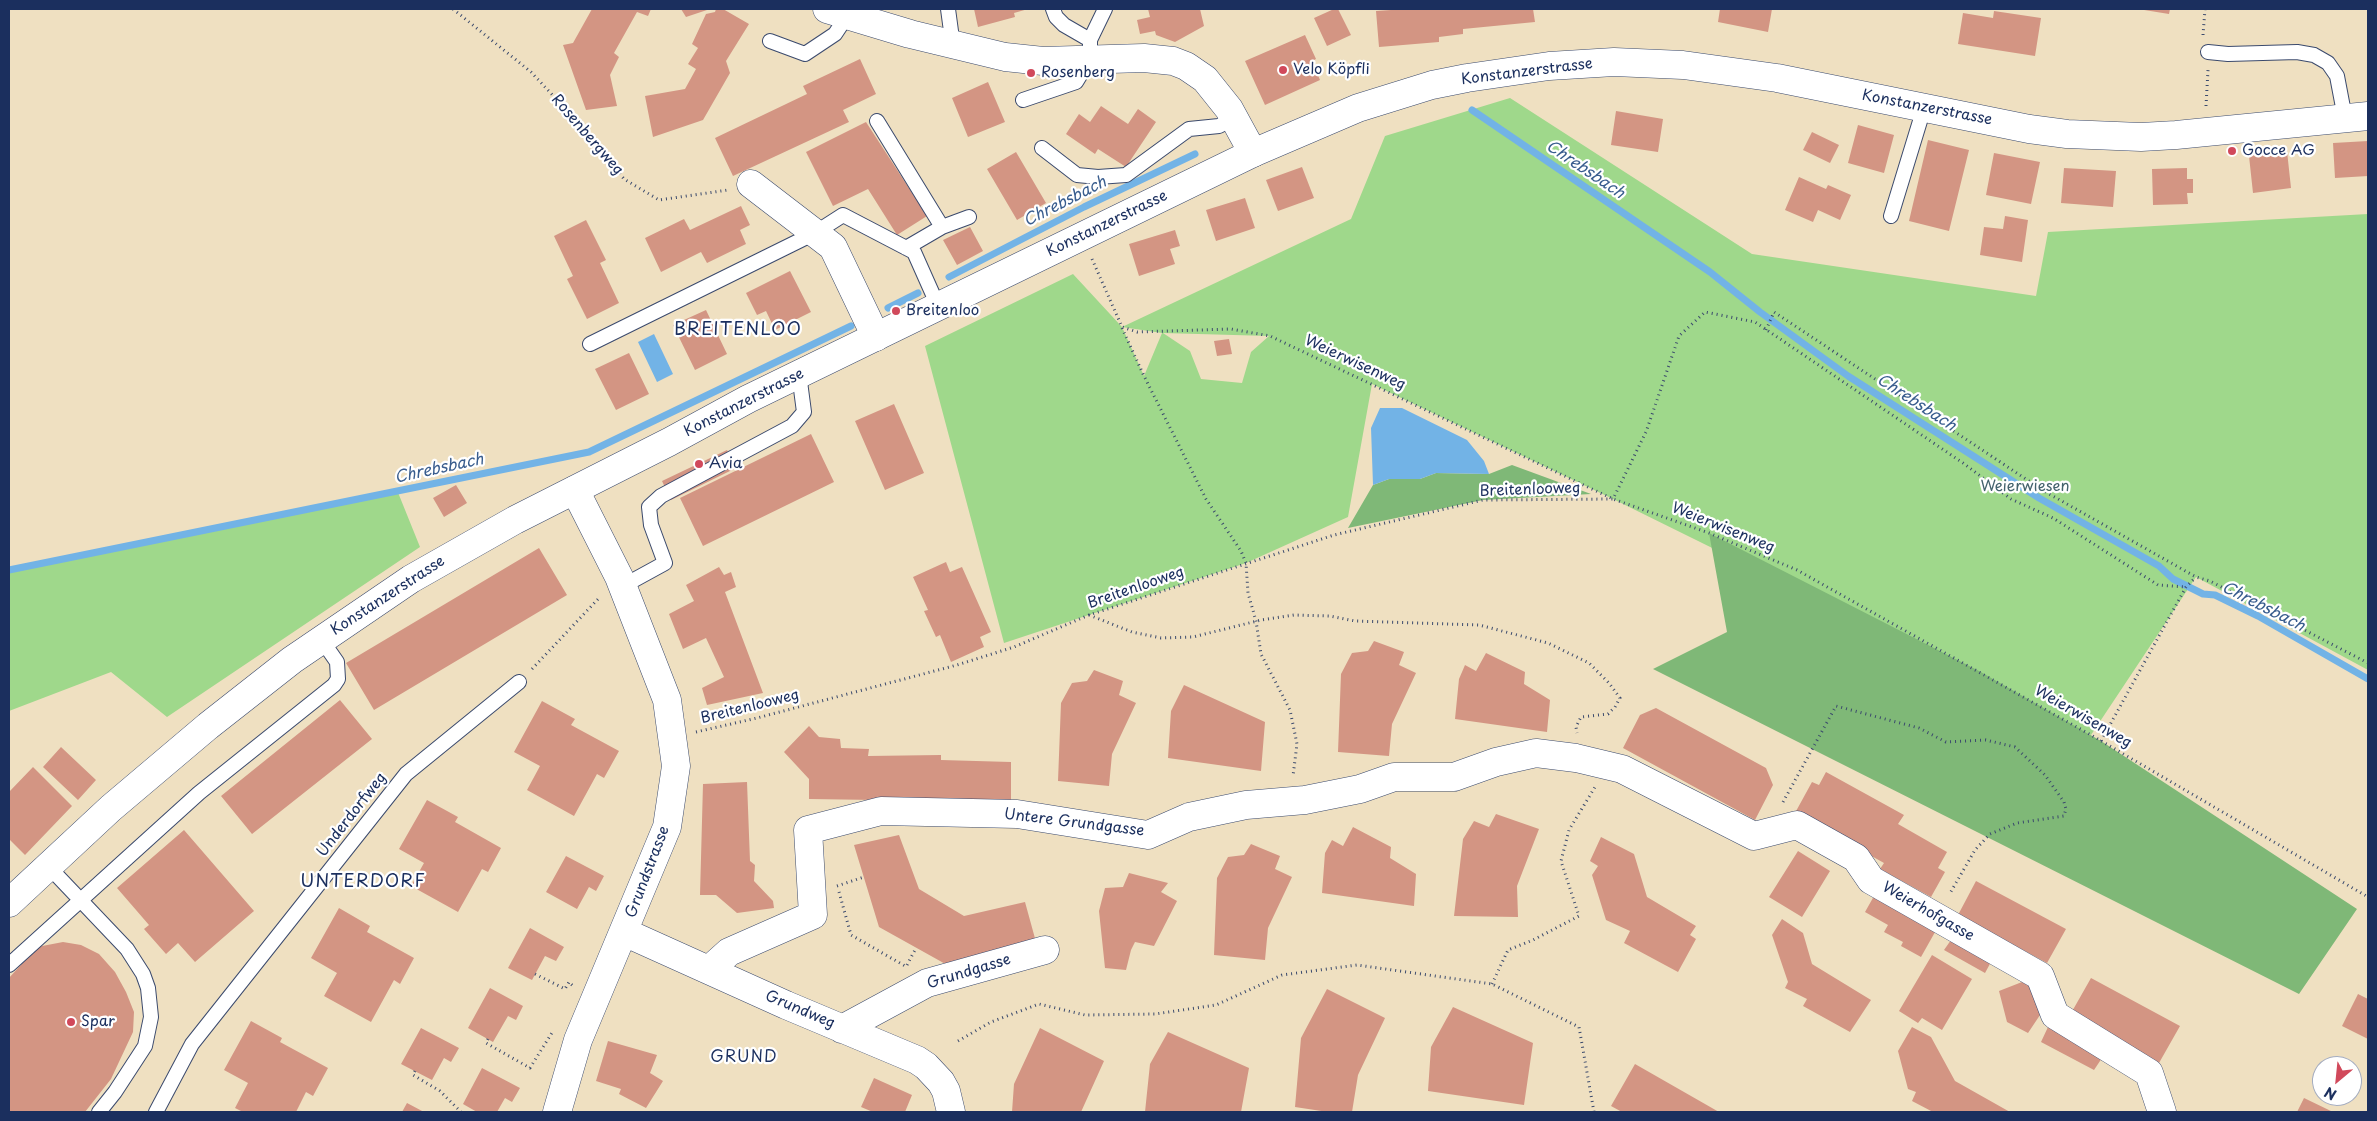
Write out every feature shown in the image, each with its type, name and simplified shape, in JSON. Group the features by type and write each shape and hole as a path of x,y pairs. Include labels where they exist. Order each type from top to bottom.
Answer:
{"street":[{"path":"837,12 953,46 1017,59 1042,61 1090,50 1158,58 1186,66 1206,79 1234,118 1253,153"},
{"name":"Konstanzerstrasse","path":"10,900 183,745 250,691 411,579 515,520 800,374 1253,153 1358,108 1432,85 1509,71 1582,64 1650,63 1729,71 2029,129 2114,136 2201,134 2356,117"},
{"path":"750,184 833,247 876,337"},
{"name":"Grundstrasse","path":"563,1110 578,1040 667,827 676,766 667,700 621,581 575,490"},
{"name":"Untere Grundgasse","path":"709,970 729,952 814,915 808,830 882,811 1017,814 1148,834 1189,817 1246,805 1288,802 1360,789 1394,777 1454,777 1496,762 1536,753 1576,758 1614,767"},
{"name":"Weierhofgasse","path":"1614,767 1754,836 1797,825 1856,858 1871,880 2040,976 2055,1015 2149,1073 2162,1112"},
{"name":"Grundweg","path":"624,932 926,1066 934,1073 946,1091 951,1112"},
{"name":"Grundgasse","path":"842,1029 927,983 1045,950"}],"lane":[{"path":"948,9 953,46"},
{"path":"1053,9 1056,17 1090,50"},
{"path":"1023,100 1076,82 1105,9"},
{"path":"770,41 805,54 835,34 837,12"},
{"path":"2208,52 2228,54 2297,52 2314,55 2328,64 2337,76 2356,117"},
{"path":"1891,216 1924,108"},
{"path":"1042,148 1077,175 1098,177 1126,174 1189,129 1218,126 1234,118"},
{"path":"877,120 942,227"},
{"path":"590,344 815,233 842,215 914,252 938,306"},
{"path":"906,248 942,227 969,217"},
{"path":"621,581 665,563 650,525 649,507 661,496 792,426 804,412 800,374"},
{"path":"9,965 199,793 334,685 338,679 337,662 321,640"},
{"name":"Underdorfweg","path":"156,1112 192,1044 406,774 520,682"},
{"path":"49,866 136,961 143,974 151,1003 151,1018 145,1046 115,1092 99,1112"}],"path":[{"name":"Rosenbergweg","path":"453,9 531,72 588,134 624,179 659,200 723,192 750,184"},
{"path":"2203,33 2206,9"},
{"path":"2206,104 2207,76"},
{"path":"1081,236 1144,376 1206,499 1241,551 1246,563 1248,593 1256,621 1261,654 1290,710 1297,744 1288,802"},
{"path":"1613,499 1646,432 1679,336 1704,312 1755,322 1963,463 2011,499 2052,518 2158,585 2186,587"},
{"path":"1766,329 1774,312 2044,491 2196,577 2210,581 2368,663"},
{"name":"Weierwisenweg","path":"1122,327 1137,332 1231,329 1270,336 1613,499 1709,533 1797,570 2102,741 2368,897"},
{"name":"Breitenlooweg","path":"672,737 767,716 957,665 1014,647 1089,615 1334,535 1483,500 1613,499"},
{"path":"2102,741 2186,587 2196,577"},
{"path":"520,682 621,581"},
{"path":"1089,615 1132,632 1161,638 1194,637 1256,621 1294,615 1330,616 1355,621 1479,624 1548,643 1589,663 1609,683 1620,698 1608,714 1590,714 1581,717 1576,727 1578,738"},
{"path":"1783,829 1780,812 1783,802 1836,706 1919,728 1946,742 1986,740 2015,747 2045,775 2064,802 2066,809 2064,816 2017,823 2001,829 1982,841 1936,917"},
{"path":"1492,984 1508,950 1534,940 1579,916 1561,862 1569,830 1614,767"},
{"path":"864,877 837,885 851,935 906,967 916,948"},
{"path":"958,1041 991,1022 1039,1004 1085,1014 1155,1014 1216,1005 1282,975 1357,965 1492,984 1579,1027 1594,1112"},
{"path":"535,974 565,989 568,982 573,985 567,996"},
{"path":"488,1039 486,1043 530,1068 557,1024"},
{"path":"415,1071 413,1075 440,1091 461,1112"}],"green space":[{"name":"Weierwiesen","path":"1510,98 1752,254 2036,296 2048,232 2368,214 2368,670 2196,577 2091,735 1613,499 1372,384 1348,517 1246,563 1004,643 925,346 1073,274 1122,327 1351,219 1385,136","holes":["1122,327 1162,333 1144,376","1163,333 1269,336 1251,352 1242,383 1201,379 1190,351"]},
{"path":"1512,465 1591,494 1483,500 1348,528 1373,485 1389,479 1420,479 1436,473 1489,474"},
{"path":"397,490 420,547 167,717 111,672 9,711 9,571"},
{"path":"1709,533 1979,671 2101,741 2357,909 2299,994 1653,669 1727,632"}],"water":[{"path":"654,334 673,374 657,382 638,342"},
{"path":"1380,408 1402,408 1467,440 1484,461 1489,474 1436,473 1420,479 1389,479 1373,485 1371,428"}],"building":[{"path":"592,9 651,9 648,16 637,12 614,53 619,57 610,75 617,106 586,110 563,45 573,43"},
{"path":"681,9 710,9 686,17"},
{"path":"716,9 723,9 749,24 726,61 730,73 703,120 653,137 645,96 685,89 696,69 688,64 698,48 692,44 706,14 715,12"},
{"path":"974,9 1028,9 1014,13 1015,17 978,27"},
{"path":"1148,9 1200,9 1204,26 1175,42 1156,35 1155,31 1140,34 1137,20 1150,17"},
{"path":"1338,9 1351,35 1327,46 1314,18"},
{"path":"1406,9 1533,9 1535,22 1463,29 1463,34 1439,37 1439,42 1379,47 1376,11"},
{"path":"1720,9 1772,9 1768,32 1718,22"},
{"path":"2138,9 2170,9 2169,14"},
{"path":"1994,11 2041,18 2035,56 1958,44 1963,13 1993,18"},
{"path":"1305,35 1316,59 1312,61 1320,80 1265,105 1245,61"},
{"path":"860,59 876,94 843,110 849,122 733,176 715,138 807,94 803,86"},
{"path":"988,82 1005,122 968,137 952,98"},
{"path":"1101,106 1128,124 1138,109 1156,122 1126,167 1098,149 1095,154 1066,134 1079,114 1090,122"},
{"path":"1616,111 1663,119 1658,152 1611,145"},
{"path":"866,122 927,216 897,235 868,189 833,206 806,152"},
{"path":"1858,125 1894,135 1884,173 1848,163"},
{"path":"1812,132 1839,145 1830,163 1803,150"},
{"path":"1928,140 1969,150 1949,231 1909,221"},
{"path":"2368,141 2368,176 2335,178 2333,143"},
{"path":"2287,151 2291,188 2253,193 2249,156"},
{"path":"1016,152 1046,203 1017,220 987,169"},
{"path":"1994,153 2040,162 2031,204 1986,195"},
{"path":"1302,167 1314,198 1278,211 1266,180"},
{"path":"2064,168 2116,171 2113,207 2061,203"},
{"path":"2187,168 2187,179 2193,179 2193,193 2187,193 2188,204 2153,205 2152,169"},
{"path":"1799,177 1826,189 1828,185 1851,195 1840,220 1818,210 1813,222 1785,210"},
{"path":"1245,198 1255,228 1216,241 1206,210"},
{"path":"741,206 750,225 740,230 746,244 707,263 701,252 661,272 645,238 684,219 690,230"},
{"path":"2005,216 2028,220 2022,262 1980,255 1984,227 2003,229"},
{"path":"586,220 606,260 600,263 619,303 587,319 567,279 573,276 554,236"},
{"path":"970,227 983,251 957,265 943,240"},
{"path":"1175,230 1180,246 1170,249 1175,264 1139,276 1129,244"},
{"path":"790,271 811,312 775,330 766,311 757,315 746,293"},
{"path":"706,310 727,354 695,370 673,325"},
{"path":"1229,339 1232,354 1217,356 1214,341"},
{"path":"629,353 649,394 616,410 595,369"},
{"path":"894,404 924,473 885,490 855,421"},
{"path":"811,434 834,482 703,546 680,498"},
{"path":"727,450 736,468 671,500 662,481"},
{"path":"456,485 467,503 444,517 433,498"},
{"path":"539,548 567,595 374,710 346,663"},
{"path":"946,562 950,572 962,567 991,632 980,637 984,647 951,662 940,635 936,637 924,611 928,610 913,577"},
{"path":"719,567 724,575 731,572 736,587 725,592 763,693 707,705 702,688 724,677 706,638 683,649 669,614 694,601 686,585"},
{"path":"1374,641 1404,652 1399,665 1416,673 1392,724 1389,756 1338,752 1341,674 1352,653 1368,651"},
{"path":"1486,653 1525,672 1524,684 1550,700 1547,732 1455,719 1459,679 1465,665 1476,671"},
{"path":"1094,670 1123,681 1119,695 1136,703 1112,754 1109,786 1058,781 1061,703 1072,683 1087,681"},
{"path":"1184,685 1265,722 1261,771 1168,758 1171,711"},
{"path":"340,700 372,739 252,834 221,796"},
{"path":"542,701 575,719 571,725 619,751 604,778 597,774 574,816 527,790 540,766 514,752"},
{"path":"1656,708 1766,768 1773,785 1755,820 1623,748 1640,715"},
{"path":"809,726 819,737 840,739 841,748 869,749 868,756 941,755 941,760 1011,762 1011,802 809,799 809,779 784,752"},
{"path":"61,747 96,780 78,800 43,767"},
{"path":"33,767 72,806 25,855 9,839 9,792"},
{"path":"1826,772 1904,815 1898,824 1947,852 1938,868 1945,872 1931,897 1880,869 1884,863 1795,813 1812,782 1819,785"},
{"path":"747,782 750,861 755,865 754,881 773,901 774,908 737,913 716,895 700,895 703,784"},
{"path":"427,800 458,817 455,822 501,848 488,872 482,869 458,912 411,886 424,863 399,849"},
{"path":"1496,814 1539,829 1517,886 1518,917 1454,916 1463,839 1474,821 1489,827"},
{"path":"1353,827 1391,847 1390,858 1416,874 1414,906 1322,893 1325,853 1332,840 1343,846"},
{"path":"184,830 254,911 195,962 178,943 166,954 144,929 149,925 117,888"},
{"path":"899,835 919,889 964,916 1025,902 1036,942 949,966 879,927 854,845"},
{"path":"1601,837 1634,854 1647,897 1696,926 1690,935 1696,939 1678,972 1624,943 1630,931 1606,920 1592,875 1598,866 1590,861"},
{"path":"1251,844 1280,856 1275,869 1292,877 1268,928 1265,960 1214,955 1217,878 1228,857 1244,855"},
{"path":"1798,851 1830,871 1802,917 1769,897"},
{"path":"566,856 604,876 596,891 589,887 577,909 546,892"},
{"path":"1129,873 1168,883 1161,892 1177,901 1154,946 1135,942 1126,970 1105,968 1099,911 1105,888 1123,887"},
{"path":"1976,881 2066,929 2047,963 1958,915"},
{"path":"1878,889 1939,925 1921,957 1901,946 1903,942 1884,932 1888,925 1865,912"},
{"path":"339,908 370,926 367,932 414,958 400,984 394,980 371,1022 324,996 337,973 311,958"},
{"path":"1782,919 1803,933 1812,964 1871,1000 1850,1032 1803,1006 1807,999 1785,988 1788,982 1772,935"},
{"path":"530,928 564,947 556,961 545,956 532,980 508,968"},
{"path":"1951,940 1991,962 1985,973 1944,950"},
{"name":"Spar","path":"63,942 81,945 99,954 115,972 134,1012 133,1032 111,1079 85,1112 9,1112 9,978 37,947"},
{"path":"1932,955 1972,979 1942,1030 1922,1018 1918,1023 1899,1011"},
{"path":"2091,978 2180,1026 2159,1063 2070,1015"},
{"path":"2022,982 2031,987 2040,1015 2028,1033 2007,1022 1999,991"},
{"path":"490,988 523,1006 516,1020 508,1016 493,1042 468,1028"},
{"path":"1327,989 1385,1018 1358,1075 1352,1112 1328,1112 1295,1107 1301,1038"},
{"path":"2358,994 2368,999 2368,1039 2342,1026"},
{"path":"1453,1007 1533,1043 1524,1105 1428,1091 1431,1047"},
{"path":"251,1021 282,1038 280,1042 328,1068 313,1096 306,1092 296,1112 243,1112 235,1108 248,1083 224,1070"},
{"path":"1912,1027 1931,1037 1955,1081 2010,1112 1933,1112 1912,1101 1916,1092 1908,1089 1898,1051"},
{"path":"2048,1027 2102,1058 2094,1070 2041,1042"},
{"path":"421,1028 459,1048 451,1062 444,1058 432,1080 401,1064"},
{"path":"1040,1028 1104,1061 1081,1112 1012,1112 1014,1084"},
{"path":"1168,1032 1249,1068 1241,1112 1145,1112 1150,1064"},
{"path":"608,1041 657,1055 650,1073 663,1081 646,1108 619,1094 621,1089 596,1081"},
{"path":"1635,1064 1719,1112 1622,1112 1611,1106"},
{"path":"482,1068 520,1088 512,1102 505,1098 497,1112 477,1112 463,1104"},
{"path":"874,1078 912,1095 905,1112 873,1112 861,1107"},
{"path":"2304,1098 2312,1102 2312,1106 2321,1106 2333,1112 2297,1112"},
{"path":"407,1103 424,1112 402,1112"}],"waterway":[{"name":"Chrebsbach","path":"1472,110 1710,272 1760,312 1848,376 2039,498 2159,566 2173,579 2203,594 2215,595 2258,616 2368,679"},
{"name":"Chrebsbach","path":"949,277 1084,207 1195,154"},
{"name":"Chrebsbach","path":"888,308 918,293"},
{"name":"Chrebsbach","path":"9,570 589,452 851,326"}],"place":[{"name":"Velo Köpfli","path":"1283,70"},
{"name":"Rosenberg","path":"1031,73"},
{"name":"Gocce AG","path":"2232,151"},
{"name":"Breitenloo","path":"896,311"},
{"name":"Avia","path":"699,464"},
{"name":"Spar","path":"71,1022"}],"district":[{"name":"BREITENLOO","path":"738,330"},
{"name":"UNTERDORF","path":"363,882"},
{"name":"GRUND","path":"744,1058"}]}
